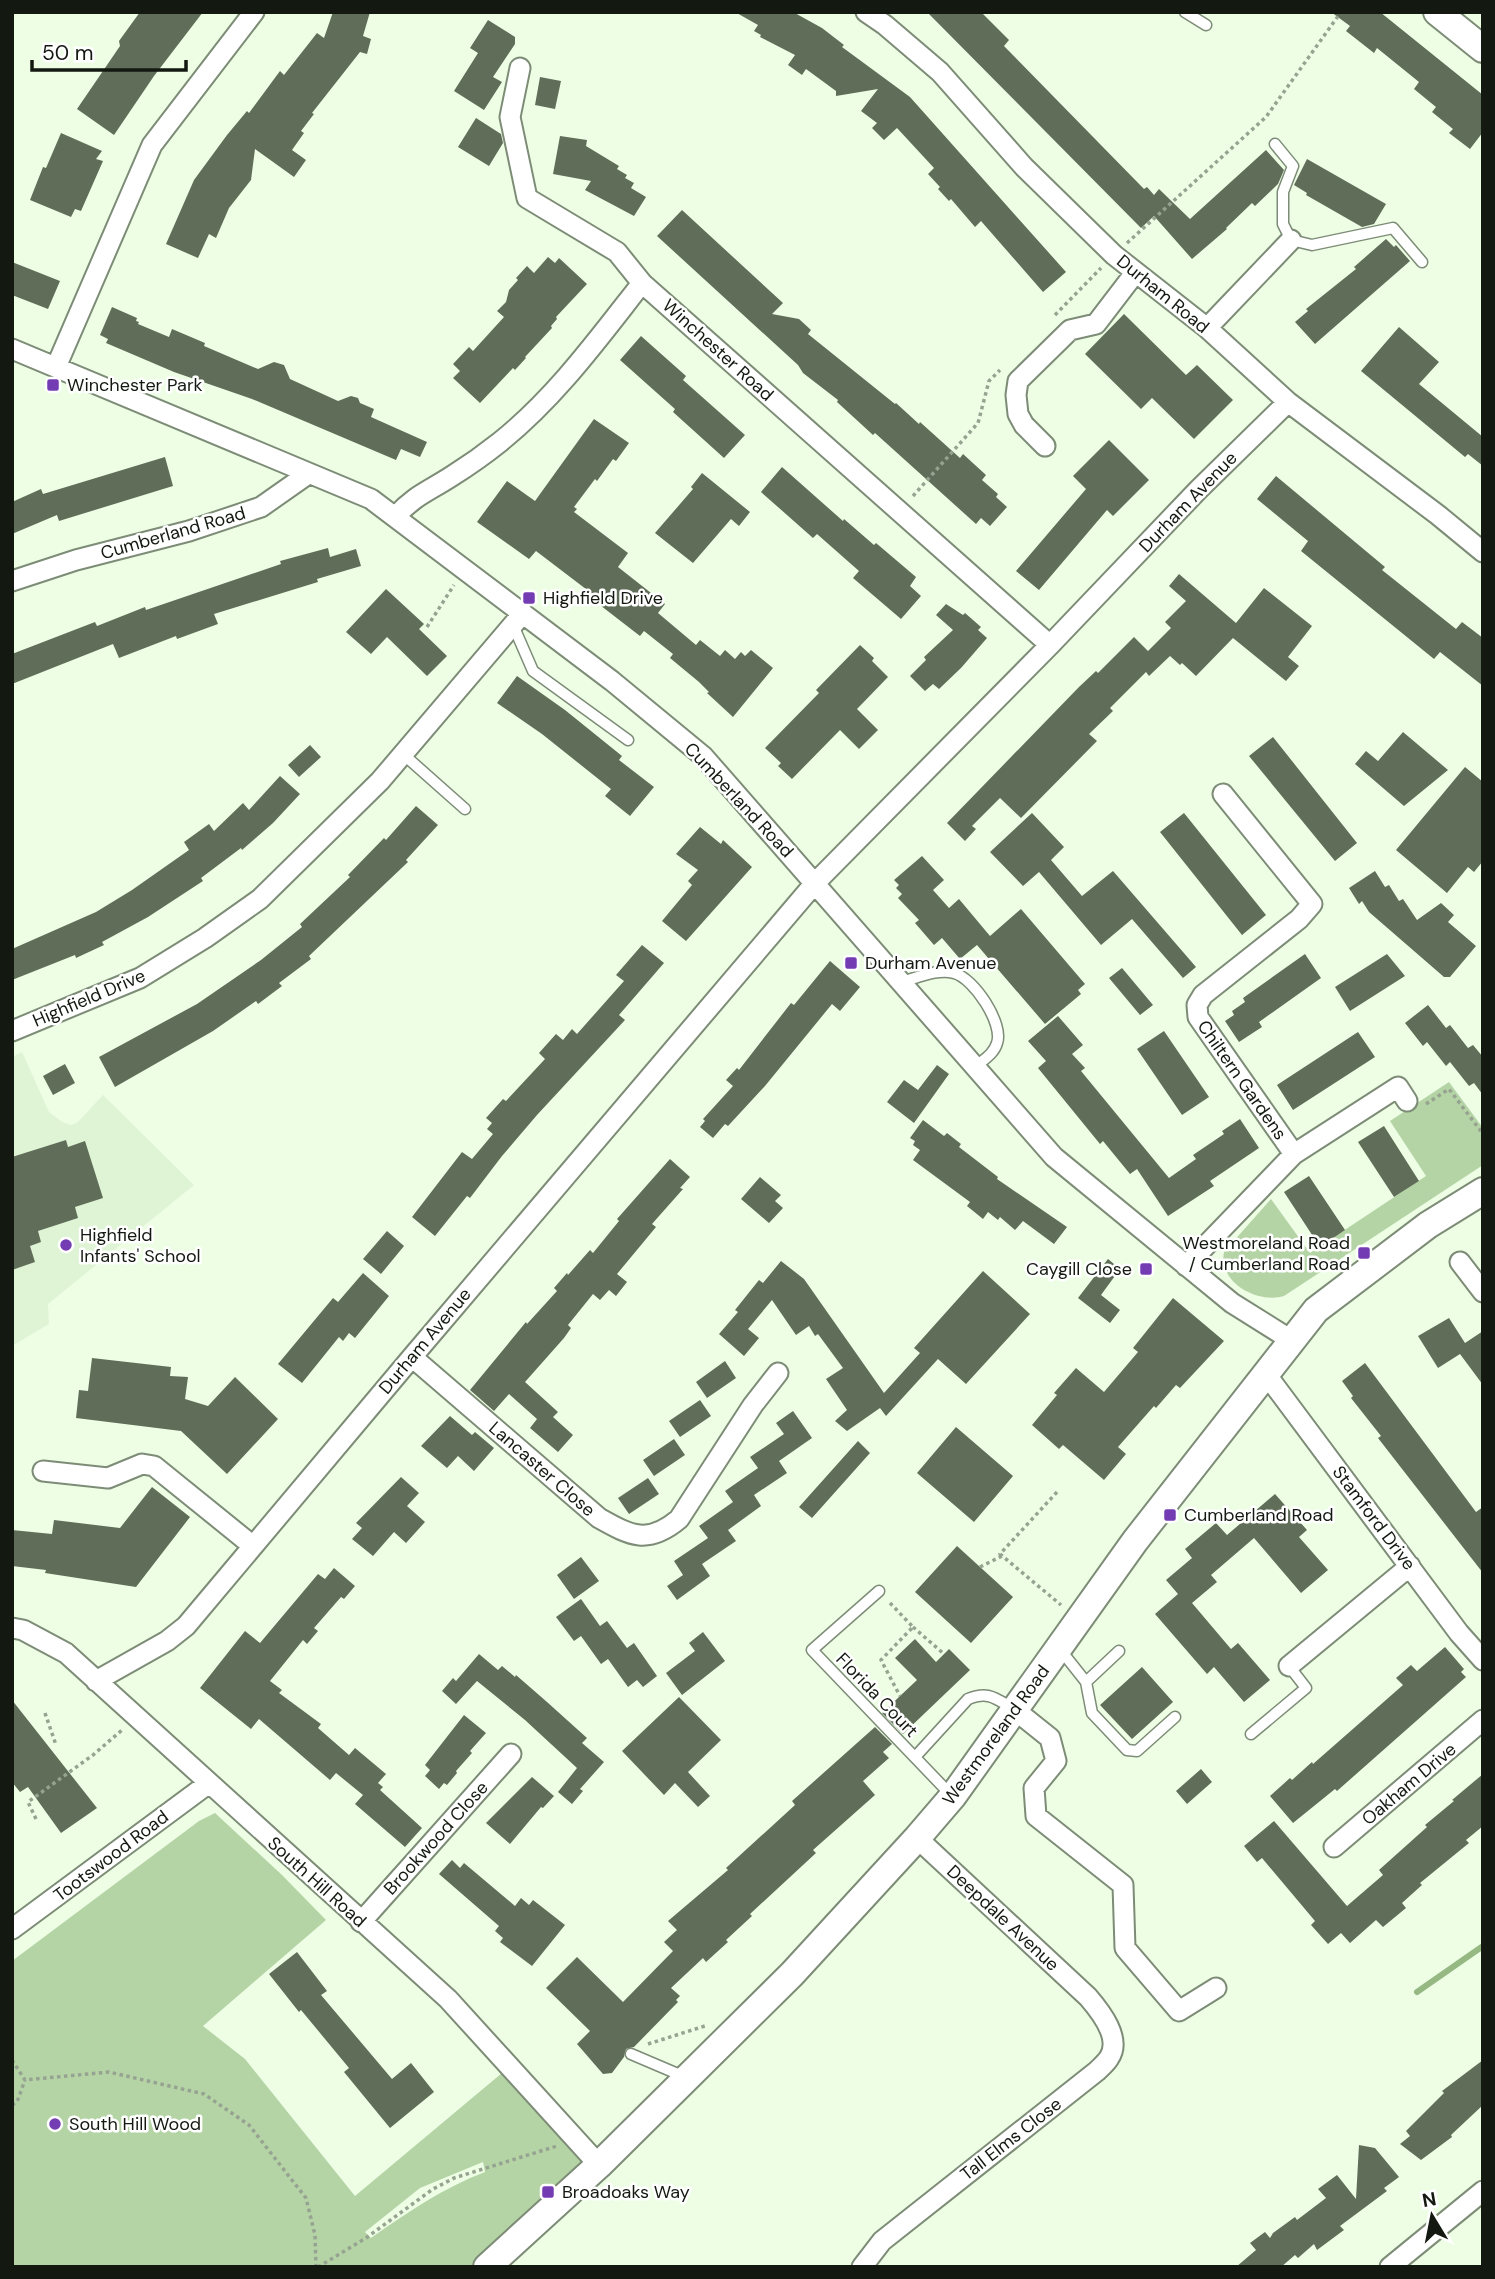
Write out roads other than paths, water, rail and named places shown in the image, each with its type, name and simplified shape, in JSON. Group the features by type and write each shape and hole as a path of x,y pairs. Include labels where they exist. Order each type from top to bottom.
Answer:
{"main road":[{"path":"1437,12 1483,50"},
{"name":"Westmoreland Road","path":"492,2265 599,2165 806,1960 917,1838 953,1796 1135,1541 1316,1310 1335,1293 1429,1225 1483,1191"}],"street":[{"path":"56,367 152,145 254,12"},
{"name":"Durham Road","path":"866,12 940,72 1024,167 1135,273 1207,328 1288,401 1483,552"},
{"name":"Winchester Road","path":"520,68 510,117 527,198 617,252 642,283 1050,645"},
{"path":"1207,328 1291,240"},
{"path":"1045,446 1024,425 1018,414 1018,381 1070,330 1096,324 1135,273"},
{"path":"396,516 411,500 453,476 499,443 539,409 592,348 642,283"},
{"path":"12,349 308,474"},
{"name":"Durham Avenue","path":"96,1681 177,1635 815,883 1288,401"},
{"name":"Cumberland Road","path":"12,581 76,560 189,531 261,506 308,474 371,499 464,568 518,618 703,756 1054,1157 1232,1303 1291,1340"},
{"name":"Highfield Drive","path":"12,1031 140,978 260,899 380,781 518,618"},
{"name":"Chiltern Gardens","path":"1223,794 1312,904 1299,919 1203,995 1197,1006 1198,1017 1294,1154"},
{"path":"1186,1266 1294,1154 1398,1087 1408,1101"},
{"path":"1460,1262 1483,1292"},
{"name":"Lancaster Close","path":"412,1357 599,1518 632,1534 645,1537 663,1532 679,1520 753,1405 778,1373"},
{"name":"Stamford Drive","path":"1266,1374 1459,1633 1483,1660"},
{"path":"43,1471 108,1478 142,1464 154,1466 253,1546"},
{"path":"1289,1666 1410,1566"},
{"name":"South Hill Road","path":"12,1628 23,1630 61,1650 448,1998 599,2165"},
{"path":"1015,1710 1050,1738 1056,1762 1034,1788 1035,1816 1123,1885 1125,1948 1179,2011 1216,1987"},
{"name":"Oakham Drive","path":"1335,1847 1483,1720"},
{"name":"Brookwood Close","path":"361,1922 511,1754"},
{"name":"Tootswood Road","path":"12,1929 209,1783"},
{"name":"Deepdale Avenue","path":"917,1838 1088,1997"},
{"name":"Tall Elms Close","path":"862,2267 882,2241 1097,2071 1110,2057 1112,2035 1097,2007 1088,1997"},
{"path":"1390,2267 1483,2191"}],"lane":[{"path":"1185,12 1206,25"},
{"path":"1276,144 1293,166 1283,192 1283,224 1291,240 1312,245 1392,228 1422,262"},
{"path":"518,618 533,671 628,740"},
{"path":"403,754 465,809"},
{"path":"901,982 945,971 959,974 971,984 999,1029 995,1048 974,1068"},
{"name":"Florida Court","path":"878,1591 812,1650 953,1796"},
{"path":"1059,1648 1086,1682 1092,1713 1128,1750 1137,1751 1175,1717"},
{"path":"1086,1682 1119,1651"},
{"path":"1251,1734 1306,1688 1289,1666"},
{"path":"915,1757 968,1699 979,1695 991,1696 1015,1710"},
{"path":"631,2054 687,2078"}],"waterway":[{"path":"1417,1992 1483,1946"}],"place":[{"name":"Winchester Park","path":"53,385"},
{"name":"Highfield Drive","path":"529,598"},
{"name":"Durham Avenue","path":"851,963"},
{"name":"Highfield Infants' School","path":"66,1245"},
{"name":"Westmoreland Road / Cumberland Road","path":"1364,1253"},
{"name":"Caygill Close","path":"1146,1269"},
{"name":"Cumberland Road","path":"1170,1515"},
{"name":"South Hill Wood","path":"55,2124"},
{"name":"Broadoaks Way","path":"548,2192"}]}
